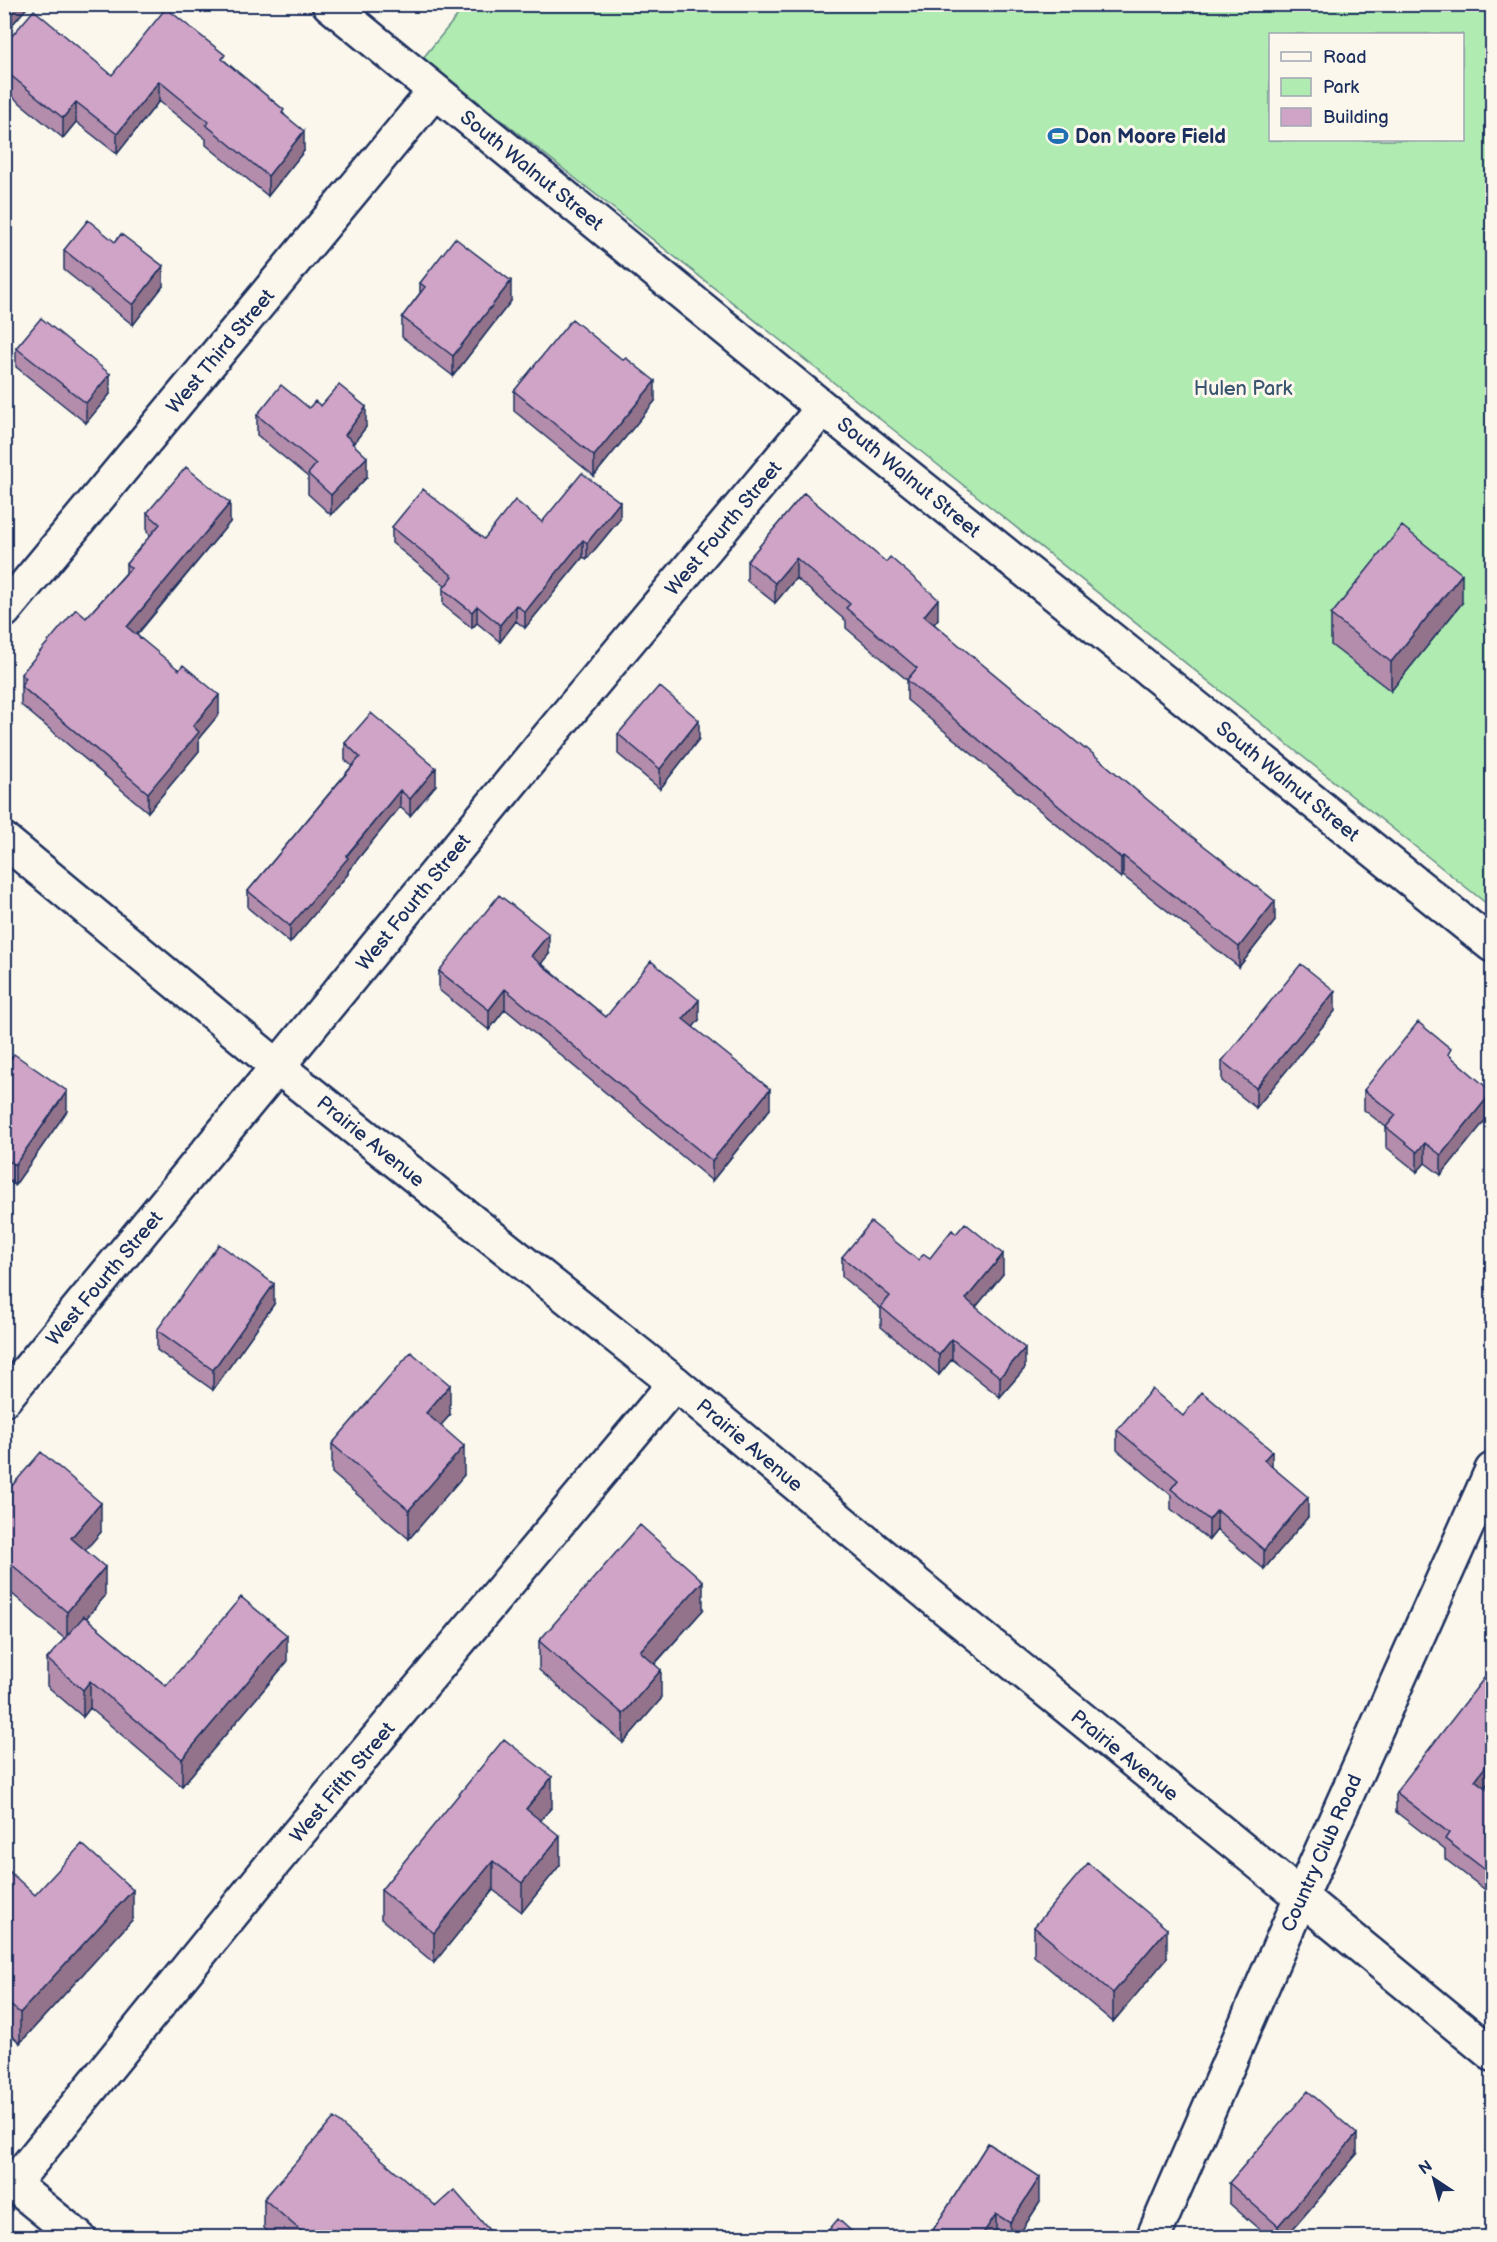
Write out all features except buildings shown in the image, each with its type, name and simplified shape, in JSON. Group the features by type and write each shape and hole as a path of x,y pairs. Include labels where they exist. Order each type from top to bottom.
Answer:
{"street":[{"name":"South Walnut Street","path":"329,4 823,408 1492,945"},
{"name":"West Third Street","path":"4,611 435,91"},
{"name":"West Fourth Street","path":"4,1399 823,408"},
{"name":"Prairie Avenue","path":"4,840 278,1067 675,1383 939,1603 1492,2054"},
{"name":"West Fifth Street","path":"9,2180 675,1383"},
{"name":"Country Club Road","path":"1153,2238 1301,1898 1485,1513 1492,1470"},
{"path":"9,2180 79,2238"}],"green space":[{"name":"Hulen Park","path":"466,5 1492,5 1492,908 933,461 423,58"}],"place":[{"name":"Don Moore Field","path":"1058,136"}]}
